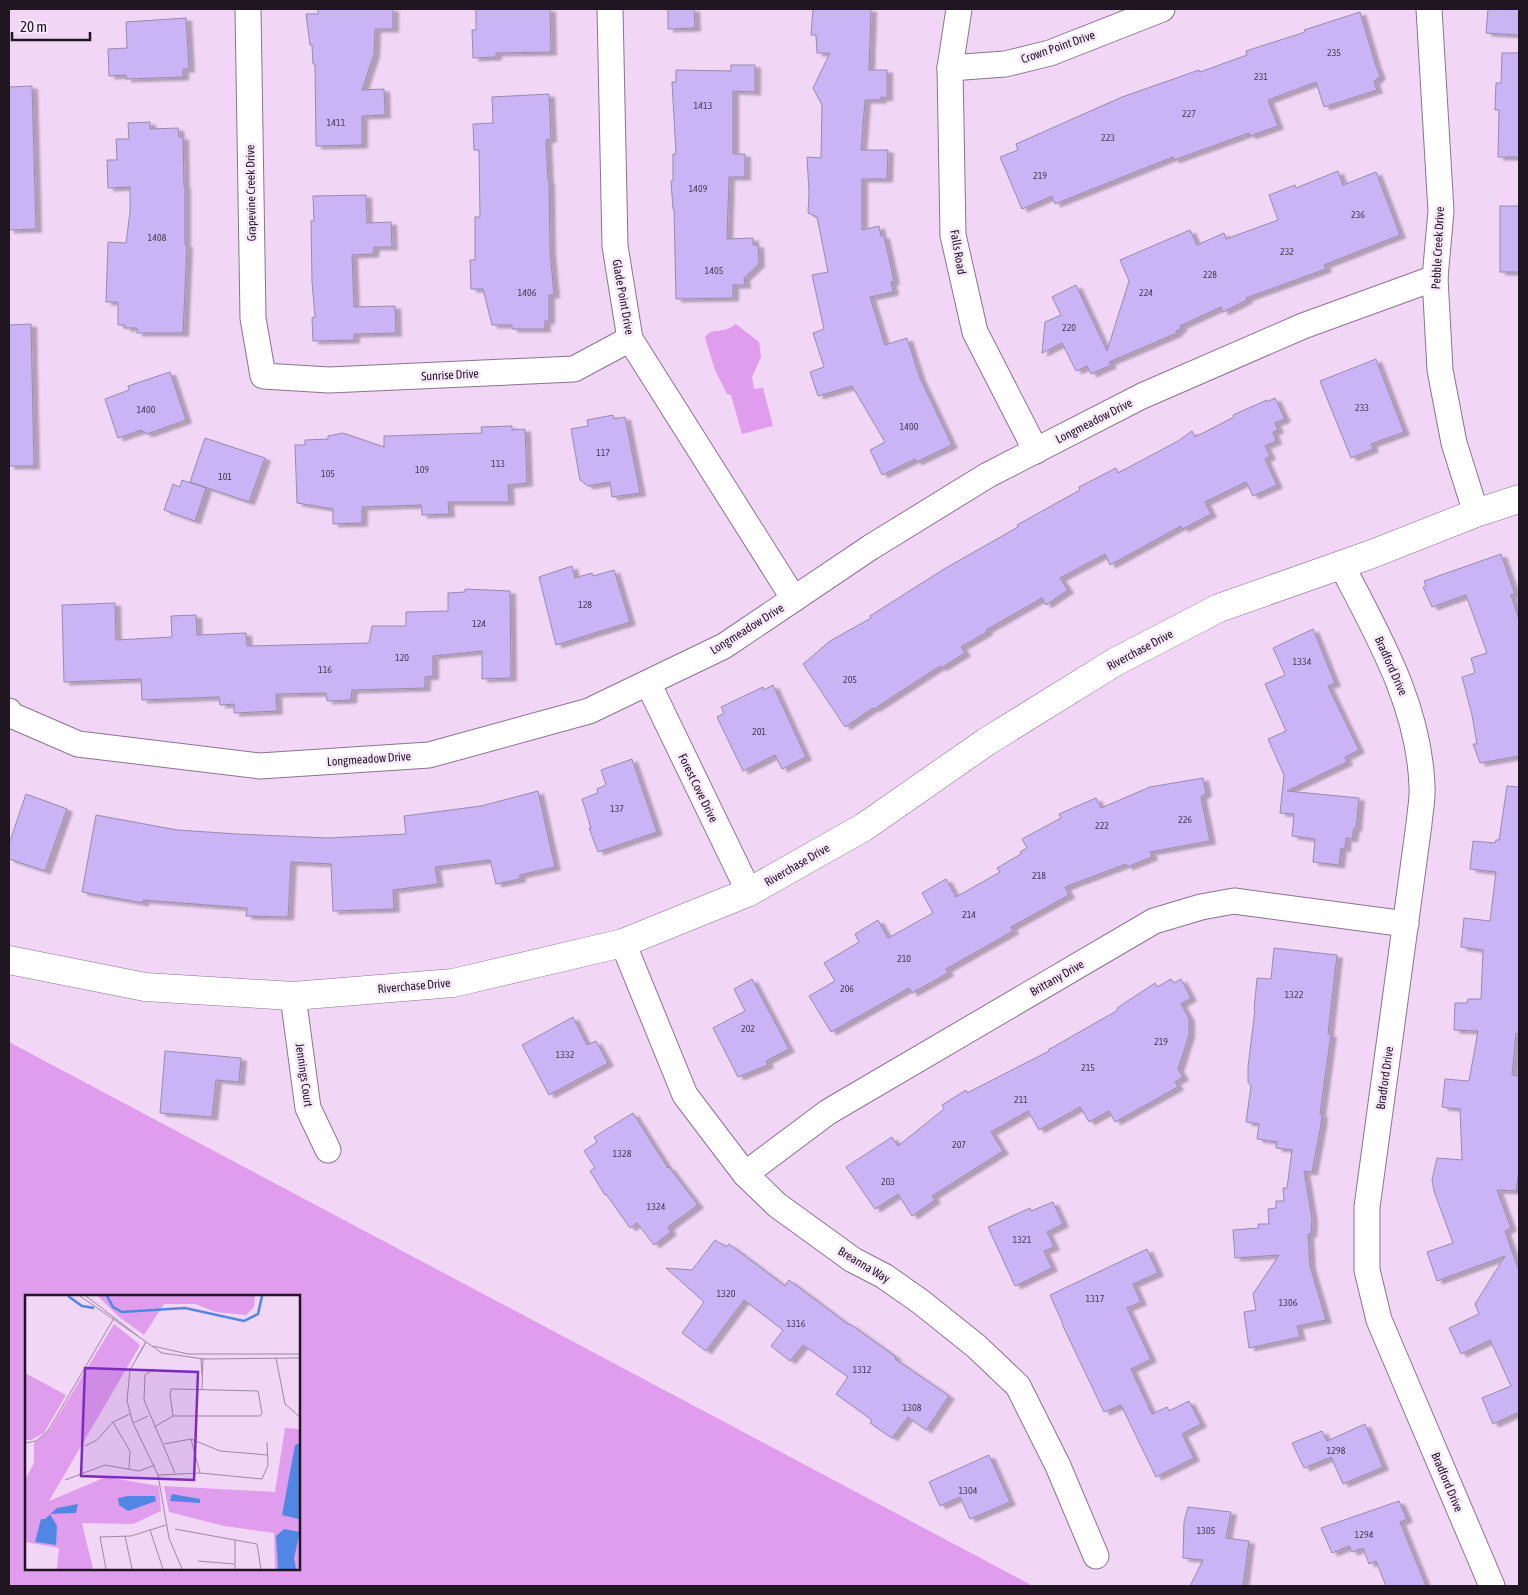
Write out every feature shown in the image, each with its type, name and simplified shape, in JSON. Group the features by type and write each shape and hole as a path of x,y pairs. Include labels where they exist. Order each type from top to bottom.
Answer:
{"street":[{"name":"Grapevine Creek Drive","path":"248,9 253,318 263,376"},
{"name":"Glade Point Drive","path":"610,9 615,246 630,340 794,599"},
{"name":"Falls Road","path":"959,9 950,68 953,235 975,332 1036,451"},
{"name":"Crown Point Drive","path":"950,68 1005,64 1050,53 1162,9"},
{"name":"Pebble Creek Drive","path":"1428,9 1441,211 1435,278 1440,370 1454,443 1476,513"},
{"name":"Longmeadow Drive","path":"9,711 11,715 78,744 260,766 429,755 590,711 724,646 871,547 988,475 1151,392 1303,326 1435,278"},
{"name":"Sunrise Drive","path":"263,376 329,380 574,369 630,340"},
{"name":"Riverchase Drive","path":"9,960 146,987 293,996 453,983 623,943 748,892 864,827 986,742 1115,662 1219,608 1372,554 1476,513 1519,499"},
{"name":"Bradford Drive","path":"1340,564 1389,657 1408,706 1418,745 1422,787 1406,924 1367,1207 1367,1270 1378,1320 1492,1586"},
{"name":"Forest Cove Drive","path":"648,683 748,892"},
{"name":"Brittany Drive","path":"746,1174 828,1112 1154,921 1200,906 1234,901 1406,924"},
{"name":"Breanna Way","path":"623,943 686,1095 746,1174 777,1205 853,1260 884,1276 921,1302 976,1346 1018,1386 1058,1466 1096,1556"},
{"name":"Jennings Court","path":"293,996 308,1108 328,1150"}],"shaded area":[{"path":"736,324 759,342 761,357 752,377 754,389 763,388 773,426 742,434 731,395 727,394 715,370 705,338 711,332 726,330"},
{"path":"9,1042 1033,1586 9,1586"}],"building":[{"path":"318,9 393,9 393,29 375,29 374,54 362,90 384,89 385,115 362,116 362,145 316,146 315,64 313,64 312,45 310,45 306,14 318,14"},
{"path":"476,9 550,9 551,52 496,53 496,57 473,58 472,30 476,30"},
{"path":"668,9 694,9 695,28 668,29"},
{"path":"813,9 871,9 869,70 887,70 887,98 881,97 881,100 865,100 861,150 888,150 887,179 862,179 862,230 879,226 881,236 884,236 894,281 891,282 893,292 870,297 885,345 907,338 920,378 952,445 916,462 915,459 882,475 870,450 885,442 852,386 818,396 810,372 824,367 813,333 824,329 812,275 828,272 817,217 808,213 807,157 821,158 822,105 813,88 830,53 817,53 816,35 811,35"},
{"path":"1488,9 1519,9 1519,35 1486,33"},
{"path":"1360,12 1380,76 1374,82 1377,90 1324,107 1316,82 1268,100 1278,126 1250,136 1249,133 1174,160 1173,157 1055,204 1052,196 1022,209 1000,157 1018,150 1016,144 1122,97 1199,70 1200,72 1247,55 1246,51"},
{"path":"186,18 189,69 183,69 183,77 126,79 126,75 109,76 108,49 127,48 126,22"},
{"path":"1502,53 1519,53 1519,157 1498,157 1499,110 1495,110 1496,83 1501,83"},
{"path":"731,65 755,65 755,92 733,91 733,154 745,154 745,177 729,177 727,239 753,238 753,245 758,245 759,264 744,278 745,285 733,285 733,298 676,299 674,209 671,181 673,181 673,154 676,154 672,82 676,82 676,70 731,71"},
{"path":"32,86 36,229 9,230 9,87"},
{"path":"549,94 551,139 546,140 549,181 550,251 554,295 549,295 549,321 545,321 545,329 512,329 512,325 492,325 483,289 471,289 470,260 475,260 475,217 480,217 479,150 474,150 473,124 493,123 492,97"},
{"path":"150,122 150,129 178,128 179,137 183,137 185,245 187,245 183,333 137,333 137,328 125,328 125,325 118,325 118,302 106,302 108,242 126,243 130,212 130,187 108,188 107,160 117,160 116,139 129,139 128,123"},
{"path":"1338,171 1343,185 1376,172 1400,235 1324,265 1326,269 1246,298 1247,300 1223,312 1221,307 1180,326 1181,329 1176,331 1177,333 1109,362 1111,365 1091,374 1087,366 1076,371 1062,343 1042,353 1045,322 1061,315 1052,297 1076,285 1107,351 1129,281 1120,260 1190,230 1197,245 1224,233 1226,239 1278,220 1269,195 1295,185 1296,188"},
{"path":"366,195 367,223 391,222 392,247 374,247 373,254 352,255 354,307 395,306 396,333 354,334 354,340 313,341 312,318 315,317 312,282 311,221 314,221 313,196"},
{"path":"1500,206 1519,206 1519,272 1500,272"},
{"path":"31,324 34,466 9,466 9,325"},
{"path":"1376,359 1404,432 1371,444 1373,449 1351,458 1320,381"},
{"path":"170,372 186,420 147,434 141,430 118,438 105,399 129,390 128,386"},
{"path":"1275,398 1285,419 1275,423 1278,430 1273,432 1276,441 1265,446 1270,456 1265,459 1277,485 1253,496 1246,482 1205,502 1211,514 1183,529 1181,526 1110,565 1105,554 1060,578 1068,590 1046,605 1042,598 986,630 987,632 961,647 965,653 941,668 940,666 845,727 803,664 830,641 871,618 870,616 944,569 1080,490 1079,487 1116,468 1118,473 1178,441 1192,431 1195,437 1234,417 1233,415"},
{"path":"613,415 614,419 625,417 640,493 612,497 610,482 588,486 580,480 571,429 588,426 587,420"},
{"path":"512,426 512,430 525,429 527,483 508,485 509,502 448,502 449,514 422,515 421,505 362,507 362,523 333,524 333,509 297,503 295,445 305,445 305,440 328,439 328,436 343,433 384,447 384,436 482,433 481,427"},
{"path":"205,438 265,458 249,502 190,482"},
{"path":"182,480 206,488 195,521 164,510 173,484 180,487"},
{"path":"1501,554 1515,594 1511,595 1519,620 1519,756 1480,763 1473,744 1477,744 1462,677 1475,673 1471,658 1487,653 1466,595 1432,607 1423,587 1426,586 1424,581"},
{"path":"572,566 575,578 592,573 593,576 614,570 630,622 556,645 539,577"},
{"path":"465,589 510,591 511,678 482,679 482,651 433,656 433,676 425,677 425,688 352,690 351,700 327,701 326,693 276,694 277,711 234,713 234,704 220,705 219,697 142,700 141,679 64,682 62,605 115,603 116,640 172,637 171,616 196,615 197,635 246,633 247,646 369,643 372,626 406,626 406,612 448,611 448,593 465,592"},
{"path":"1313,629 1335,683 1328,686 1359,750 1345,757 1347,762 1287,791 1359,798 1356,828 1354,828 1352,839 1346,838 1345,849 1341,848 1339,865 1313,862 1315,839 1292,836 1294,814 1280,813 1284,775 1268,739 1286,731 1265,684 1285,675 1273,648"},
{"path":"773,685 806,757 782,769 775,755 743,771 717,717 724,713 721,707 763,687 764,690"},
{"path":"632,759 657,832 598,852 589,828 591,828 582,799 598,793 597,789 606,785 601,770"},
{"path":"1203,778 1206,793 1201,797 1210,841 1150,852 1152,857 1127,867 1126,864 1065,887 1069,895 1011,927 1013,931 946,969 948,973 912,993 909,988 831,1032 809,996 835,981 824,963 859,942 855,934 878,920 888,938 933,913 922,893 946,879 956,897 1000,872 997,868 1021,854 1020,852 1027,848 1022,839 1061,818 1059,814 1096,798 1101,808 1150,787"},
{"path":"1507,786 1519,787 1519,1034 1516,1033 1512,1075 1519,1076 1519,1171 1516,1191 1497,1190 1511,1228 1505,1231 1519,1271 1519,1412 1493,1424 1482,1398 1511,1386 1490,1340 1461,1354 1449,1328 1479,1314 1475,1304 1505,1256 1437,1281 1427,1252 1453,1243 1434,1191 1432,1180 1437,1158 1462,1160 1460,1109 1442,1107 1445,1079 1469,1081 1478,1031 1454,1030 1455,1003 1467,1003 1468,999 1481,999 1483,950 1461,947 1464,918 1490,921 1496,872 1470,869 1473,841 1495,843 1496,840 1499,840"},
{"path":"538,791 555,867 520,875 520,879 496,884 490,860 435,867 438,884 393,890 394,909 333,911 331,864 291,862 288,917 246,916 247,908 143,900 143,903 82,892 96,815 177,830 237,834 328,838 406,834 404,816 481,806"},
{"path":"26,794 67,809 45,871 9,859 9,844"},
{"path":"1274,948 1337,955 1328,1034 1331,1034 1320,1114 1322,1114 1321,1125 1312,1172 1304,1171 1312,1218 1311,1234 1308,1234 1310,1266 1326,1320 1297,1326 1300,1337 1249,1348 1244,1312 1256,1310 1253,1294 1279,1255 1235,1258 1233,1230 1259,1228 1258,1224 1269,1224 1268,1209 1276,1208 1276,1201 1284,1201 1283,1188 1287,1188 1292,1150 1276,1148 1277,1142 1257,1139 1259,1124 1246,1122 1251,1086 1248,1082 1248,1067 1257,978 1271,979"},
{"path":"752,979 789,1049 766,1061 768,1065 738,1077 713,1028 745,1011 734,989"},
{"path":"1171,979 1174,983 1181,979 1191,998 1181,1004 1189,1018 1189,1035 1178,1069 1183,1077 1175,1082 1178,1087 1115,1122 1109,1111 1089,1122 1080,1107 1039,1130 1028,1111 991,1132 1003,1151 932,1196 935,1200 912,1216 898,1194 875,1209 846,1167 892,1137 898,1146 944,1109 942,1105 966,1090 967,1093 1049,1051 1118,1010 1117,1008 1155,983 1157,987"},
{"path":"573,1017 587,1045 596,1041 608,1063 549,1095 522,1045"},
{"path":"165,1051 241,1058 239,1082 216,1080 212,1117 160,1113"},
{"path":"633,1113 668,1168 698,1205 668,1227 671,1232 654,1245 637,1223 630,1228 605,1195 590,1171 595,1168 584,1151 597,1142 594,1137"},
{"path":"1053,1202 1063,1224 1047,1232 1054,1247 1044,1251 1052,1268 1015,1286 988,1227 1030,1208 1031,1211"},
{"path":"715,1240 726,1247 729,1244 785,1286 789,1280 896,1357 895,1359 949,1396 926,1430 908,1417 892,1438 870,1423 872,1420 836,1394 848,1377 803,1345 790,1361 771,1346 783,1330 744,1300 706,1351 682,1333 704,1302 666,1268 692,1270"},
{"path":"1147,1249 1158,1273 1133,1284 1141,1302 1127,1308 1151,1359 1131,1369 1152,1414 1167,1407 1169,1411 1189,1401 1201,1424 1182,1434 1194,1458 1156,1477 1121,1405 1104,1412 1050,1295"},
{"path":"1365,1424 1383,1467 1343,1484 1331,1457 1304,1468 1292,1443 1322,1431 1327,1441"},
{"path":"989,1455 1010,1502 970,1519 960,1497 940,1506 929,1482"},
{"path":"1399,1501 1407,1519 1400,1522 1426,1586 1386,1586 1376,1561 1369,1564 1363,1548 1352,1552 1349,1546 1332,1553 1321,1528"},
{"path":"1188,1507 1231,1512 1226,1538 1249,1541 1243,1586 1190,1586 1203,1560 1183,1558 1184,1522"}]}
